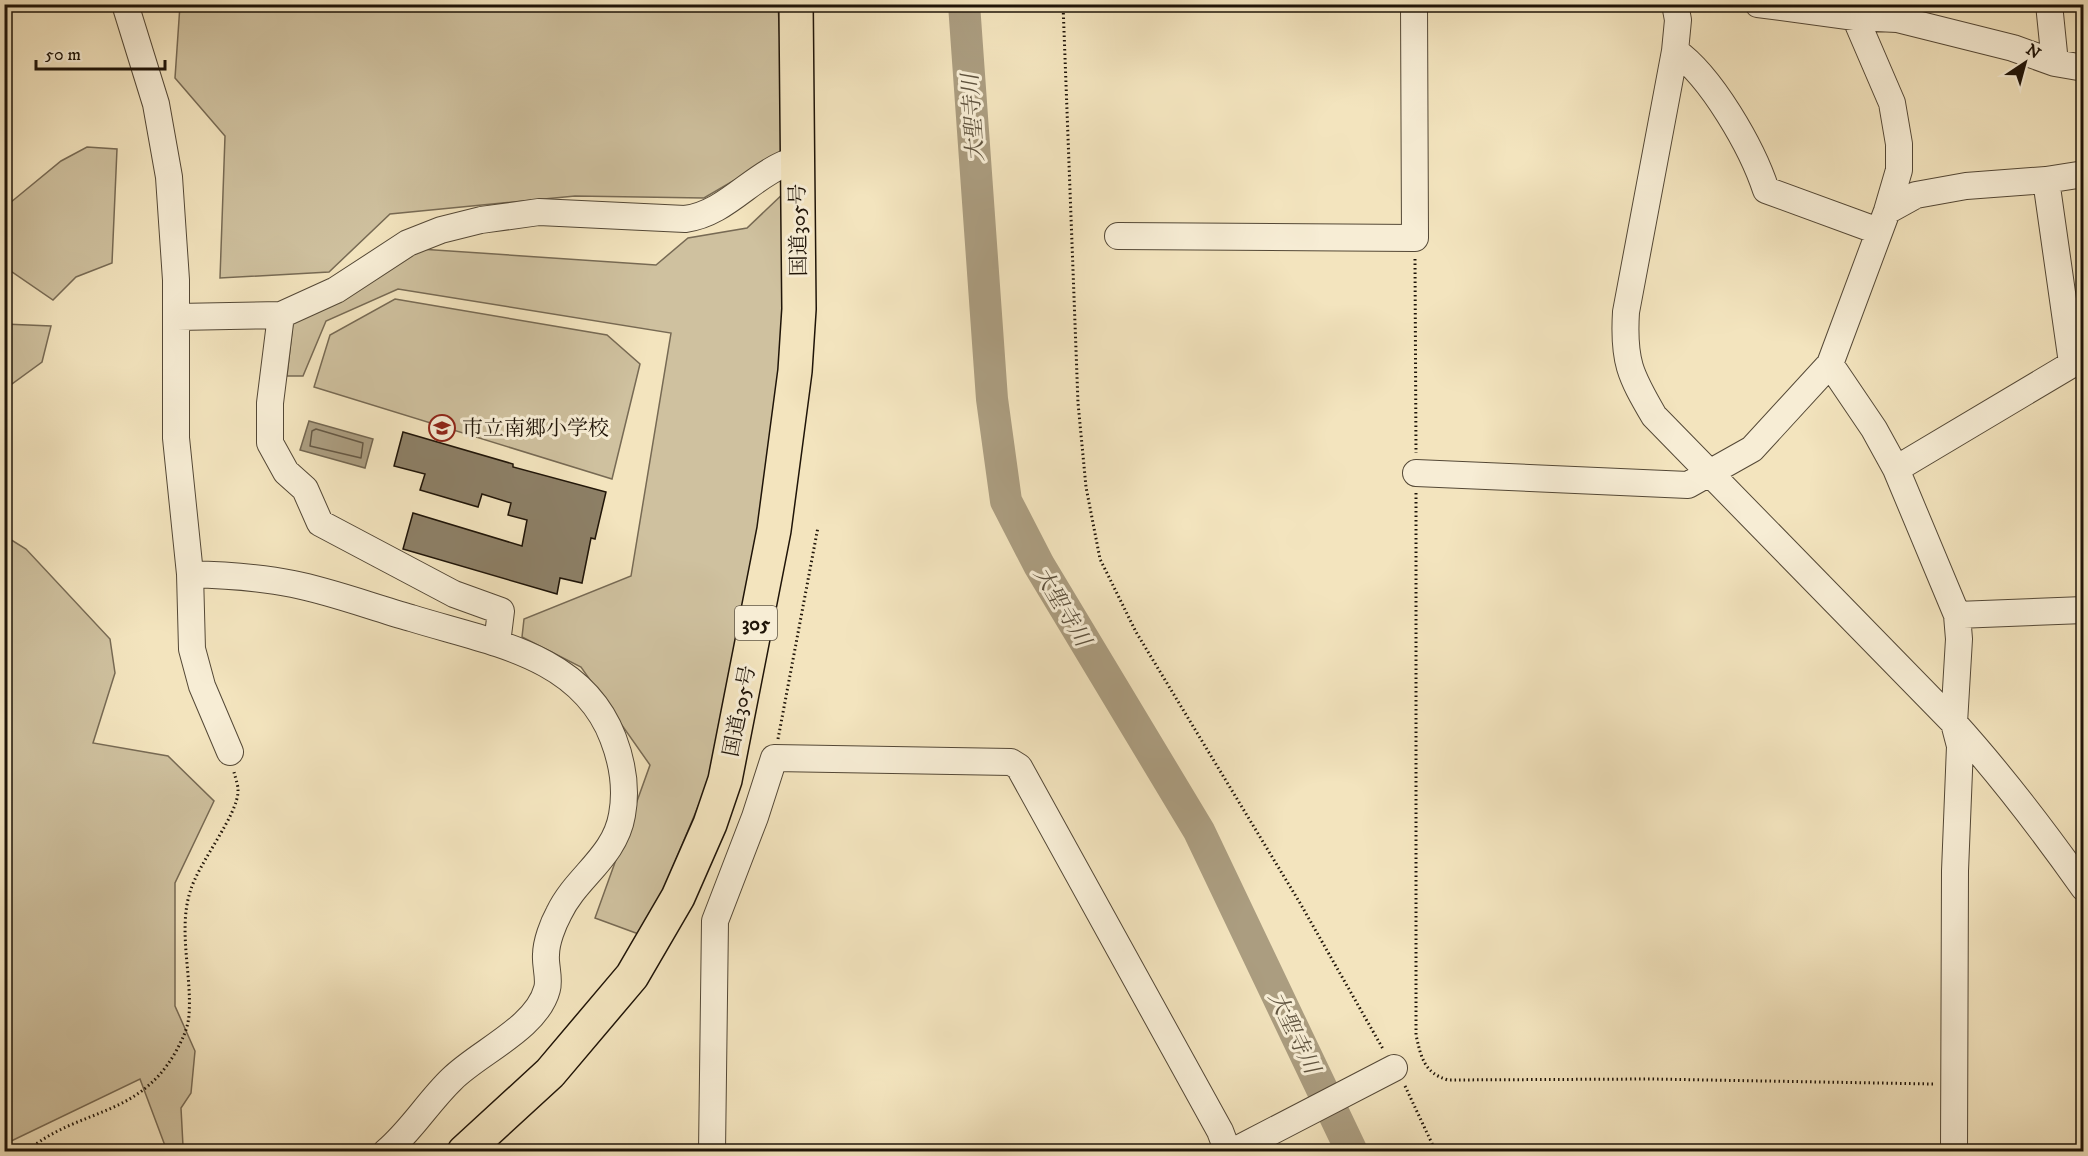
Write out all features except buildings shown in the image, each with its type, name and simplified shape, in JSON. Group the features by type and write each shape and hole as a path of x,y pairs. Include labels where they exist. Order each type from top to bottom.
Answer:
{"highway":[{"name":"国道305号","path":"465,1152 550,1073 632,976 678,897 710,824 735,737 789,429 799,309 796,4"}],"street":[{"path":"125,4 156,104 169,177 177,317 174,391 176,438 190,574 192,649 202,686 230,752"},
{"path":"1118,236 1415,238 1414,4"},
{"path":"1675,4 1678,20 1675,51 1626,312 1624,346 1631,377 1654,416 1708,474 1954,723 2038,824 2084,888"},
{"path":"1758,4 1854,11 1897,19 2013,48 2055,63 2084,68"},
{"path":"2049,4 2055,63"},
{"path":"1416,473 1688,485 1752,449 1830,364 1899,170 1899,144 1892,104 1854,11"},
{"path":"1675,51 1691,62 1714,91 1760,172 1766,190 1882,221"},
{"path":"177,317 281,315 336,290 408,243 441,230 539,212 685,219 700,217 718,208 771,170 784,164 798,170"},
{"path":"1882,221 1916,195 1966,186 2046,180 2084,174"},
{"path":"1896,469 2078,360 2046,180"},
{"path":"281,315 270,403 270,443 286,472 305,489 320,523 454,594 501,611 497,643"},
{"path":"1830,364 1874,429 1896,469 1957,615 1959,639 1954,723 1960,746 1955,871 1954,1152"},
{"path":"190,574 241,577 293,584 497,643 542,660 564,674 591,699 609,728 623,764 622,816 616,837 601,861 570,895 556,918 546,952 547,988 533,1013 506,1038 452,1079 405,1136 386,1152"},
{"path":"1957,615 2084,610"},
{"path":"712,1152 715,921 755,817 774,758 1011,762 1019,767 1220,1131 1236,1149 1394,1068"}],"path":[{"path":"1063,4 1078,403 1086,486 1100,559 1136,632 1300,903 1394,1068 1436,1152"},
{"path":"1415,238 1416,1035 1422,1059 1428,1070 1437,1077 1448,1080 1651,1079 1954,1085"},
{"path":"774,758 818,527"},
{"path":"26,1152 63,1129 129,1101 145,1091 162,1073 185,1035 189,1015 186,969 189,895 198,869 223,829 237,800 238,790 230,752"}],"shaded area":[{"path":"180,5 778,5 786,150 704,198 575,196 390,214 329,272 220,278 225,136 175,78"},
{"path":"87,147 117,149 112,263 76,277 53,300 5,267 5,207 61,161"},
{"path":"787,190 788,412 730,730 644,936 595,918 650,765 581,667 522,637 524,619 631,576 671,333 398,289 326,321 303,376 287,376 293,322 420,249 656,265 688,238 747,228"},
{"path":"395,299 607,335 640,364 612,479 314,387 330,335"},
{"path":"4,324 51,326 42,362 5,389"},
{"path":"5,536 26,549 110,639 115,673 93,743 168,756 214,801 175,883 175,1006 195,1051 191,1093 181,1108 183,1146 179,1151 167,1151 140,1079 5,1144"}],"water":[{"path":"309,421 373,439 365,468 300,450"}],"waterway":[{"name":"大聖寺川","path":"964,4 992,399 1006,501 1039,565 1199,831 1352,1152"}],"place":[{"name":"市立南郷小学校","path":"442,428"}]}
